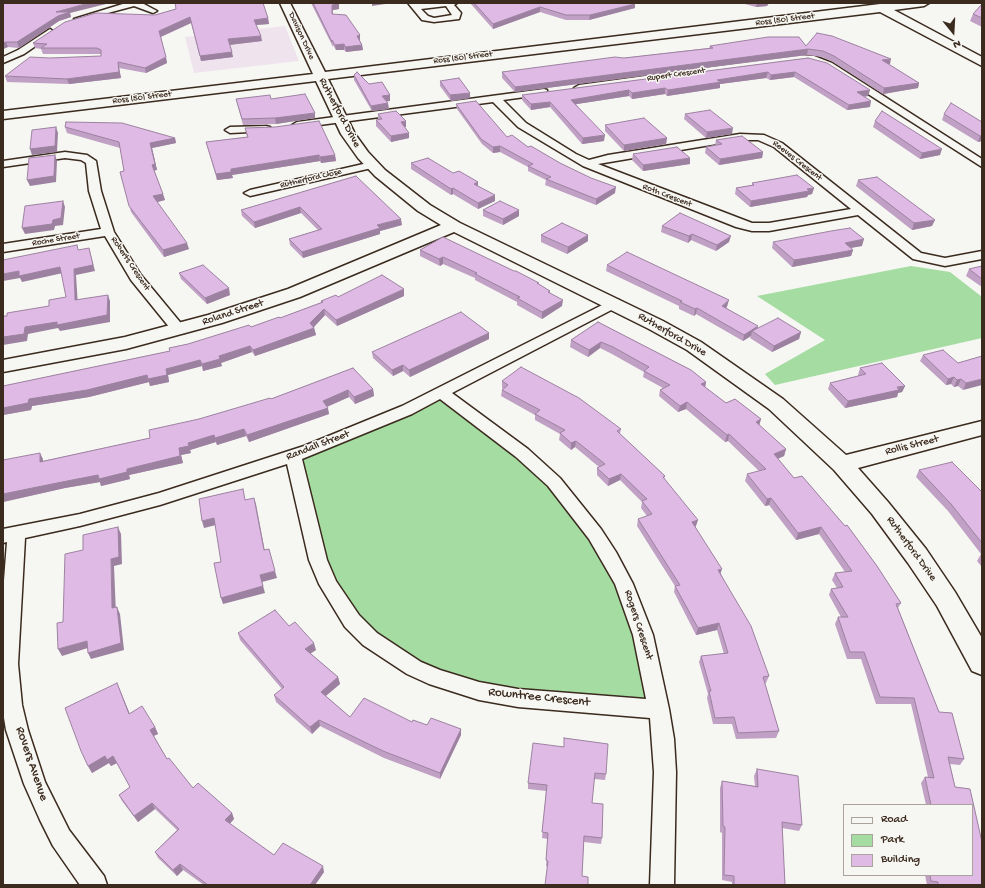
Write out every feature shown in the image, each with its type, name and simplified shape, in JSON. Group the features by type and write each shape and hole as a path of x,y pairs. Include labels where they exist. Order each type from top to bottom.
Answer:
{"street":[{"path":"69,22 135,3 153,11"},
{"name":"Davison Drive","path":"285,3 318,72"},
{"path":"414,5 452,3"},
{"path":"829,8 848,3"},
{"name":"Ross (50) Street","path":"3,114 318,72 869,3"},
{"path":"924,9 921,10 922,7 935,3"},
{"path":"414,5 423,17 430,20 456,17 457,13 448,4"},
{"path":"886,5 911,23 982,62"},
{"path":"886,5 982,50"},
{"name":"Ross (50) Street","path":"3,106 818,16 886,5 924,9"},
{"path":"818,16 880,15 911,23"},
{"path":"3,60 13,56 57,28"},
{"path":"943,28 954,36"},
{"path":"13,56 31,57"},
{"name":"Rupert Crescent","path":"566,89 800,58 814,59 829,65 982,164"},
{"name":"Rutherford Drive","path":"318,72 355,145 372,165 402,192 454,226 614,303 694,346 738,376 793,418 842,464 880,508 917,556 946,599 982,663"},
{"path":"290,126 550,91"},
{"name":"Roth Crescent","path":"496,98 513,118 527,130 587,164 662,194 752,227 769,227 860,211"},
{"path":"230,130 276,128"},
{"name":"Reeves Crescent","path":"587,164 608,158 740,137 760,137 778,145 917,256 945,262 982,255"},
{"name":"Roberts Crescent","path":"3,164 65,155 88,158 92,164 95,191 108,232 136,277 179,330"},
{"name":"Rutherford Close","path":"250,193 372,165"},
{"name":"Roland Street","path":"3,366 72,354 179,330 247,309 294,293 454,226"},
{"name":"Roche Street","path":"3,248 108,232"},
{"name":"Randall Street","path":"9,535 80,520 160,499 293,456 407,410 614,303"},
{"name":"Rogers Crescent","path":"442,393 528,458 562,491 595,534 624,584 635,609 643,635 659,709 663,739 665,772 662,885"},
{"name":"Rollis Street","path":"842,464 982,428"},
{"name":"Rowntree Crescent","path":"293,456 318,560 328,584 352,621 370,639 414,668 436,678 479,691 518,698 659,709"},
{"name":"Rovers Avenue","path":"9,535 8,664 12,705 17,730 35,784 61,838 95,885"}],"shaded area":[{"path":"285,26 299,61 194,73 185,37"}],"green space":[{"path":"911,266 950,272 982,297 982,338 775,385 765,374 825,340 757,296"},
{"path":"442,393 522,453 610,557 659,709 518,698 414,668 338,603 293,456"}],"building":[{"path":"3,3 89,3 56,12 70,12 58,16 17,42 3,43"},
{"path":"175,3 263,3 268,18 254,20 261,36 228,39 232,52 200,56 190,17 159,31 166,57 145,68 118,62 119,72 67,79 5,76 30,57 50,58 101,56 101,50 97,48 41,48 47,44 33,43 65,22 96,13 155,15 176,9"},
{"path":"313,3 338,3 339,4 332,5 332,14 346,15 360,35 357,36 362,45 345,47 344,44 335,45 332,40 332,42"},
{"path":"474,3 635,4 590,15 566,15 540,7 493,24"},
{"path":"982,4 982,18 973,14"},
{"path":"817,33 832,36 891,59 882,60 919,83 884,88 834,56 823,51 808,49 515,87 502,72 615,57 624,58 713,48 710,46 768,37 799,37 806,46"},
{"path":"808,58 827,63 870,90 857,92 871,101 849,105 795,72 771,75 768,72 717,80 721,82 668,90 665,88 632,93 629,90 571,100 605,135 583,138 550,102 531,104 522,95"},
{"path":"357,72 369,84 382,82 390,95 382,96 388,103 371,106 354,75"},
{"path":"459,78 470,93 450,95 440,81"},
{"path":"305,94 315,113 275,118 242,119 236,99 270,95 271,99"},
{"path":"476,101 507,137 512,135 528,147 531,146 560,163 591,178 616,187 596,199 546,179 551,177 528,166 533,164 500,146 493,147 481,139 456,104"},
{"path":"951,103 982,122 982,136 944,114"},
{"path":"710,110 733,128 707,132 685,114"},
{"path":"396,111 406,121 401,122 409,133 391,136 376,120 382,119 378,114"},
{"path":"882,111 942,149 922,153 875,121"},
{"path":"644,118 667,138 624,145 605,125"},
{"path":"319,121 335,155 320,157 319,155 231,169 231,172 216,174 206,142 248,137 245,128 275,127"},
{"path":"66,122 122,123 175,138 150,143 155,164 152,165 163,194 153,196 187,243 163,250 129,206 120,172 124,171 119,142 65,127"},
{"path":"56,127 55,146 30,149 32,130"},
{"path":"742,136 763,152 720,159 706,147 722,144 716,140"},
{"path":"677,147 690,158 643,165 633,154"},
{"path":"55,155 54,176 27,180 29,158"},
{"path":"428,158 453,173 459,171 478,182 474,184 495,195 478,203 453,188 451,189 411,163"},
{"path":"797,175 814,188 807,189 809,191 751,201 736,188 754,185 752,183"},
{"path":"356,176 401,219 377,225 380,228 302,252 289,239 322,229 300,207 254,222 241,210"},
{"path":"877,177 935,220 914,223 858,180"},
{"path":"63,201 61,218 53,220 52,224 22,228 25,206"},
{"path":"500,201 519,210 503,219 483,210"},
{"path":"680,213 731,236 717,245 692,234 689,236 662,226"},
{"path":"562,223 588,235 568,247 541,235"},
{"path":"850,228 864,239 845,243 853,250 826,255 794,260 773,242 831,231"},
{"path":"443,237 539,283 537,283 550,291 548,292 563,300 542,312 517,298 520,297 475,274 477,273 443,257 439,259 420,250"},
{"path":"77,245 78,250 89,248 93,265 74,269 75,300 108,295 107,315 57,325 57,322 25,327 24,334 3,337 3,316 7,316 7,313 49,306 49,300 66,297 60,267 19,276 19,271 3,274 3,260"},
{"path":"627,252 729,300 722,306 758,326 744,335 697,308 695,309 680,302 682,301 607,265"},
{"path":"203,265 229,288 205,298 179,273"},
{"path":"982,266 982,279 969,269"},
{"path":"382,275 404,289 336,320 324,309 310,323 314,328 253,350 250,346 219,356 220,359 202,364 200,360 166,369 167,375 148,379 147,375 87,390 29,399 28,403 3,408 3,386 170,351 169,348 188,344 249,325 251,327 279,317 280,318 323,302 321,301 336,295 338,297"},
{"path":"461,312 489,333 409,370 403,365 392,370 372,352"},
{"path":"778,318 801,332 774,346 752,331"},
{"path":"598,322 691,370 706,382 701,384 726,403 735,399 761,419 756,422 786,449 774,454 794,478 802,476 845,526 847,525 877,566 901,603 896,604 939,712 952,713 964,759 948,757 955,787 970,789 982,842 982,885 938,885 938,882 931,881 930,876 973,876 973,804 931,804 925,777 934,778 914,698 880,697 864,652 850,652 838,617 848,617 831,589 843,587 835,573 852,571 821,527 798,533 771,498 767,499 747,474 766,469 729,434 727,435 687,402 680,406 660,390 670,385 644,371 649,367 601,342 589,350 571,340"},
{"path":"943,350 958,363 982,356 982,379 966,383 961,379 957,380 954,377 948,379 923,355"},
{"path":"882,363 905,386 897,387 899,390 848,401 830,383 866,374 860,368"},
{"path":"521,367 579,398 621,429 617,431 665,476 663,477 698,520 692,522 722,569 718,570 751,626 769,676 763,677 779,731 738,733 734,717 715,718 709,691 711,691 701,656 728,653 719,623 698,628 675,586 680,585 638,519 652,514 642,501 647,499 621,474 609,479 597,468 605,464 576,441 571,443 560,433 565,430 535,414 540,410 502,390 508,385 502,381"},
{"path":"353,368 373,389 354,397 348,390 323,401 328,408 247,435 244,429 215,438 214,435 188,443 189,446 179,448 180,456 127,469 127,472 99,479 98,475 3,494 3,460 40,453 40,462 150,438 149,430 199,419 270,398 271,399"},
{"path":"952,462 982,492 982,543 951,504 919,470"},
{"path":"243,489 245,500 254,498 264,550 269,549 275,571 260,575 263,586 221,598 214,563 221,562 214,518 202,521 199,499"},
{"path":"118,527 119,557 111,559 112,608 117,607 121,643 88,653 87,641 58,649 57,623 63,622 65,554 83,550 83,535"},
{"path":"275,610 289,626 295,622 314,643 305,649 338,677 321,692 350,717 364,698 412,722 413,720 427,725 431,718 461,729 440,773 383,751 319,720 310,727 274,695 284,687 238,633"},
{"path":"117,683 129,714 142,706 155,727 150,730 167,759 169,758 193,788 198,783 232,813 225,820 274,855 283,843 323,866 310,885 208,885 180,864 173,870 155,852 179,829 152,803 134,816 119,795 130,787 113,756 107,760 105,756 88,766 65,708"},
{"path":"564,738 608,744 606,774 595,773 592,803 603,804 602,838 584,836 582,876 588,877 588,885 545,885 548,861 546,860 548,833 542,832 547,785 528,783 533,743 564,747"},
{"path":"757,769 798,776 802,825 782,822 785,885 734,885 734,876 724,875 725,827 723,826 722,781 758,787"}]}
